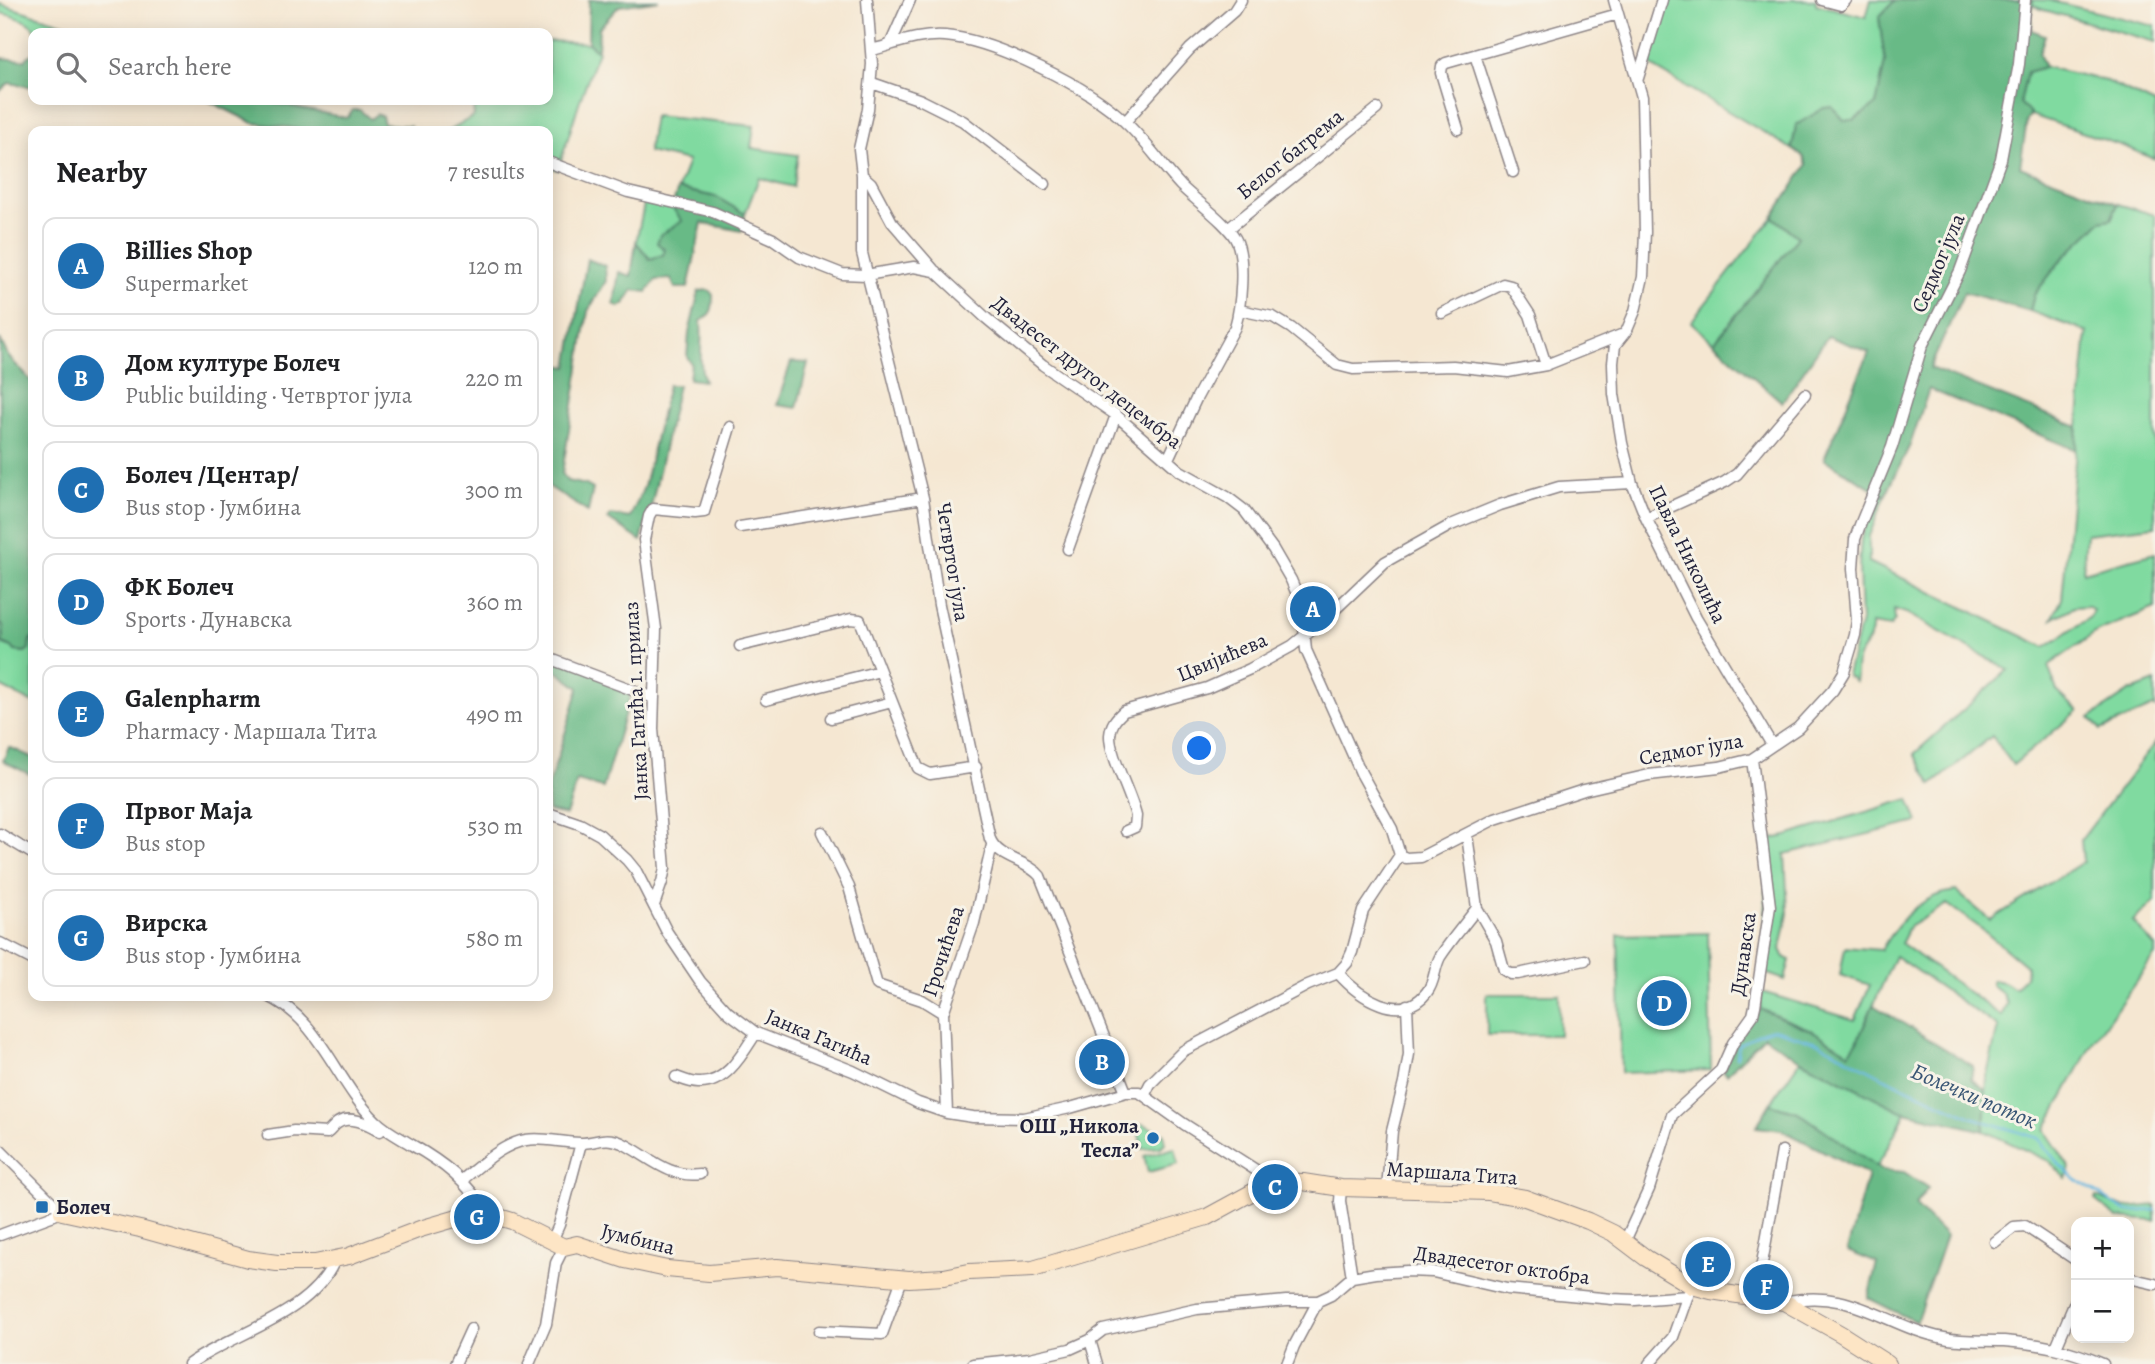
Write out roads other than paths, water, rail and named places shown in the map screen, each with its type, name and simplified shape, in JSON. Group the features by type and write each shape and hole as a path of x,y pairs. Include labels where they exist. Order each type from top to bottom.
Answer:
{"street":[{"name":"Четвртог јула","path":"867,0 872,83 859,149 862,175 861,233 866,275 923,498 939,605 992,845"},
{"path":"890,45 910,0"},
{"path":"1125,121 1190,49 1234,11 1241,0"},
{"name":"Павла Николића","path":"1614,0 1639,78 1642,97 1645,255 1635,311 1627,330 1615,345 1613,383 1622,443 1632,484 1696,618 1772,745"},
{"name":"Павла Николића","path":"1639,78 1662,0"},
{"path":"1822,0 1841,5 1846,0"},
{"name":"Седмог јула","path":"1400,855 1406,858 1421,857 1495,819 1584,790 1649,775 1752,760 1798,728 1833,690 1844,672 1857,620 1853,568 1855,539 1892,447 1922,346 1960,271 2001,159 2019,64 2025,0"},
{"path":"1458,129 1441,69 1446,63 1618,14"},
{"path":"872,50 943,36 977,43 1074,84 1125,121 1181,186 1228,229 1238,244 1239,310 1235,327 1196,398 1168,459"},
{"path":"1475,55 1513,172"},
{"path":"872,83 920,100 963,121 1045,184"},
{"name":"Белог багрема","path":"1228,229 1377,109"},
{"path":"553,164 628,191 713,212 773,239 799,257 826,269 853,276 914,267 935,271"},
{"name":"Двадесет другог децембра","path":"862,175 871,183 892,222 935,271 986,318 1043,365 1116,415 1180,471 1227,497 1244,510 1260,529 1292,580 1302,606 1306,650 1361,772 1392,828 1400,855"},
{"path":"1442,313 1503,284 1511,286 1530,315 1546,365"},
{"path":"1239,310 1273,317 1337,365 1348,369 1453,366 1508,372 1546,365 1621,335"},
{"path":"1646,517 1725,482 1737,474 1805,394"},
{"path":"1068,549 1116,415"},
{"name":"Јанка Гагића 1. прилаз","path":"654,905 663,882 664,868 654,756 656,629 645,549 649,516 656,509 704,512 730,426"},
{"name":"Цвијићева","path":"1126,831 1135,827 1136,816 1110,740 1111,727 1124,711 1207,688 1250,669 1303,638 1385,562 1451,525 1500,505 1559,487 1632,484"},
{"path":"740,527 923,498"},
{"path":"740,646 855,618 860,620 918,768 930,774 976,767"},
{"path":"553,660 654,698"},
{"path":"766,700 880,671"},
{"path":"831,718 892,702"},
{"name":"Дунавска","path":"1625,1241 1649,1189 1672,1115 1721,1070 1736,1037 1753,1015 1770,906 1752,760"},
{"name":"Јанка Гагића","path":"553,815 580,824 617,849 636,871 667,932 700,981 728,1012 756,1033 947,1113 973,1117 1024,1118 1126,1092"},
{"path":"822,832 849,887 877,985 922,1000 943,1013"},
{"path":"0,834 28,851"},
{"path":"1467,835 1477,908 1496,941 1504,970 1518,974 1585,960"},
{"path":"992,845 1040,876 1126,1092 1144,1094 1150,1083 1182,1051 1308,985 1339,973 1352,952 1363,911 1400,855"},
{"name":"Грочићева","path":"947,1113 943,1013 974,923 992,845"},
{"path":"1339,973 1366,999 1378,1004 1407,1005 1420,1000 1432,982 1438,959 1477,908"},
{"path":"0,943 28,957"},
{"path":"276,1001 290,1010 316,1037 367,1112 389,1132 433,1158 462,1180 478,1199 485,1213"},
{"path":"1387,1189 1392,1131 1405,1083 1409,1054 1407,1005"},
{"path":"676,1077 697,1084 710,1082 729,1070 756,1033"},
{"name":"Маршала Тита","path":"1144,1094 1184,1124 1273,1181 1341,1188 1508,1194 1588,1221 1625,1241 1690,1291 1711,1291 1784,1302 1888,1364"},
{"path":"268,1135 294,1131 327,1133 338,1122 353,1120 389,1132"},
{"path":"462,1180 498,1153 526,1140 581,1143 601,1138 624,1144 667,1171 700,1174"},
{"path":"529,1364 546,1324 559,1225 581,1143"},
{"path":"0,1150 62,1212 0,1235"},
{"path":"1756,1297 1782,1151"},
{"name":"Јумбина","path":"62,1212 248,1259 288,1264 335,1260 464,1214 485,1213 512,1222 558,1244 578,1244 625,1260 690,1272 737,1272 777,1267 902,1279 932,1279 969,1272 1032,1269 1207,1217 1273,1181"},
{"path":"973,1364 1030,1358 1070,1349 1090,1340 1103,1330 1197,1309 1286,1301 1318,1301 1331,1295 1352,1277 1340,1201 1341,1188"},
{"path":"1995,1242 2014,1227 2025,1226 2071,1258"},
{"path":"189,1364 261,1327 299,1301 322,1281 335,1260"},
{"name":"Двадесетог октобра","path":"1352,1277 1407,1271 1458,1277 1507,1289 1634,1300 1690,1291"},
{"path":"819,1331 885,1333 902,1279"},
{"path":"2134,1279 2155,1284"},
{"path":"1649,1364 1673,1337 1690,1291"},
{"path":"1784,1302 1810,1299 1842,1302 1873,1310 1945,1339 2056,1347 2103,1364"},
{"path":"1287,1364 1318,1301"},
{"path":"2056,1347 2071,1312"},
{"path":"454,1364 471,1329"},
{"path":"1090,1340 1097,1364"}],"waterway":[{"name":"Болечки поток","path":"1737,1057 1739,1045 1773,1029 1819,1043 1885,1078 1971,1117 2038,1138 2075,1179 2127,1212 2155,1210"}],"place":[{"name":"Billies Shop","path":"1313,609"},
{"name":"ФК Болеч","path":"1664,1003"},
{"name":"Дом културе Болеч","path":"1102,1062"},
{"name":"ОШ „Никола Тесла”","path":"1153,1138"},
{"name":"Болеч /Центар/","path":"1275,1187"},
{"name":"Болеч","path":"42,1207"},
{"name":"Вирска","path":"477,1217"},
{"name":"Galenpharm","path":"1708,1264"},
{"name":"Првог Маја","path":"1766,1287"}]}
